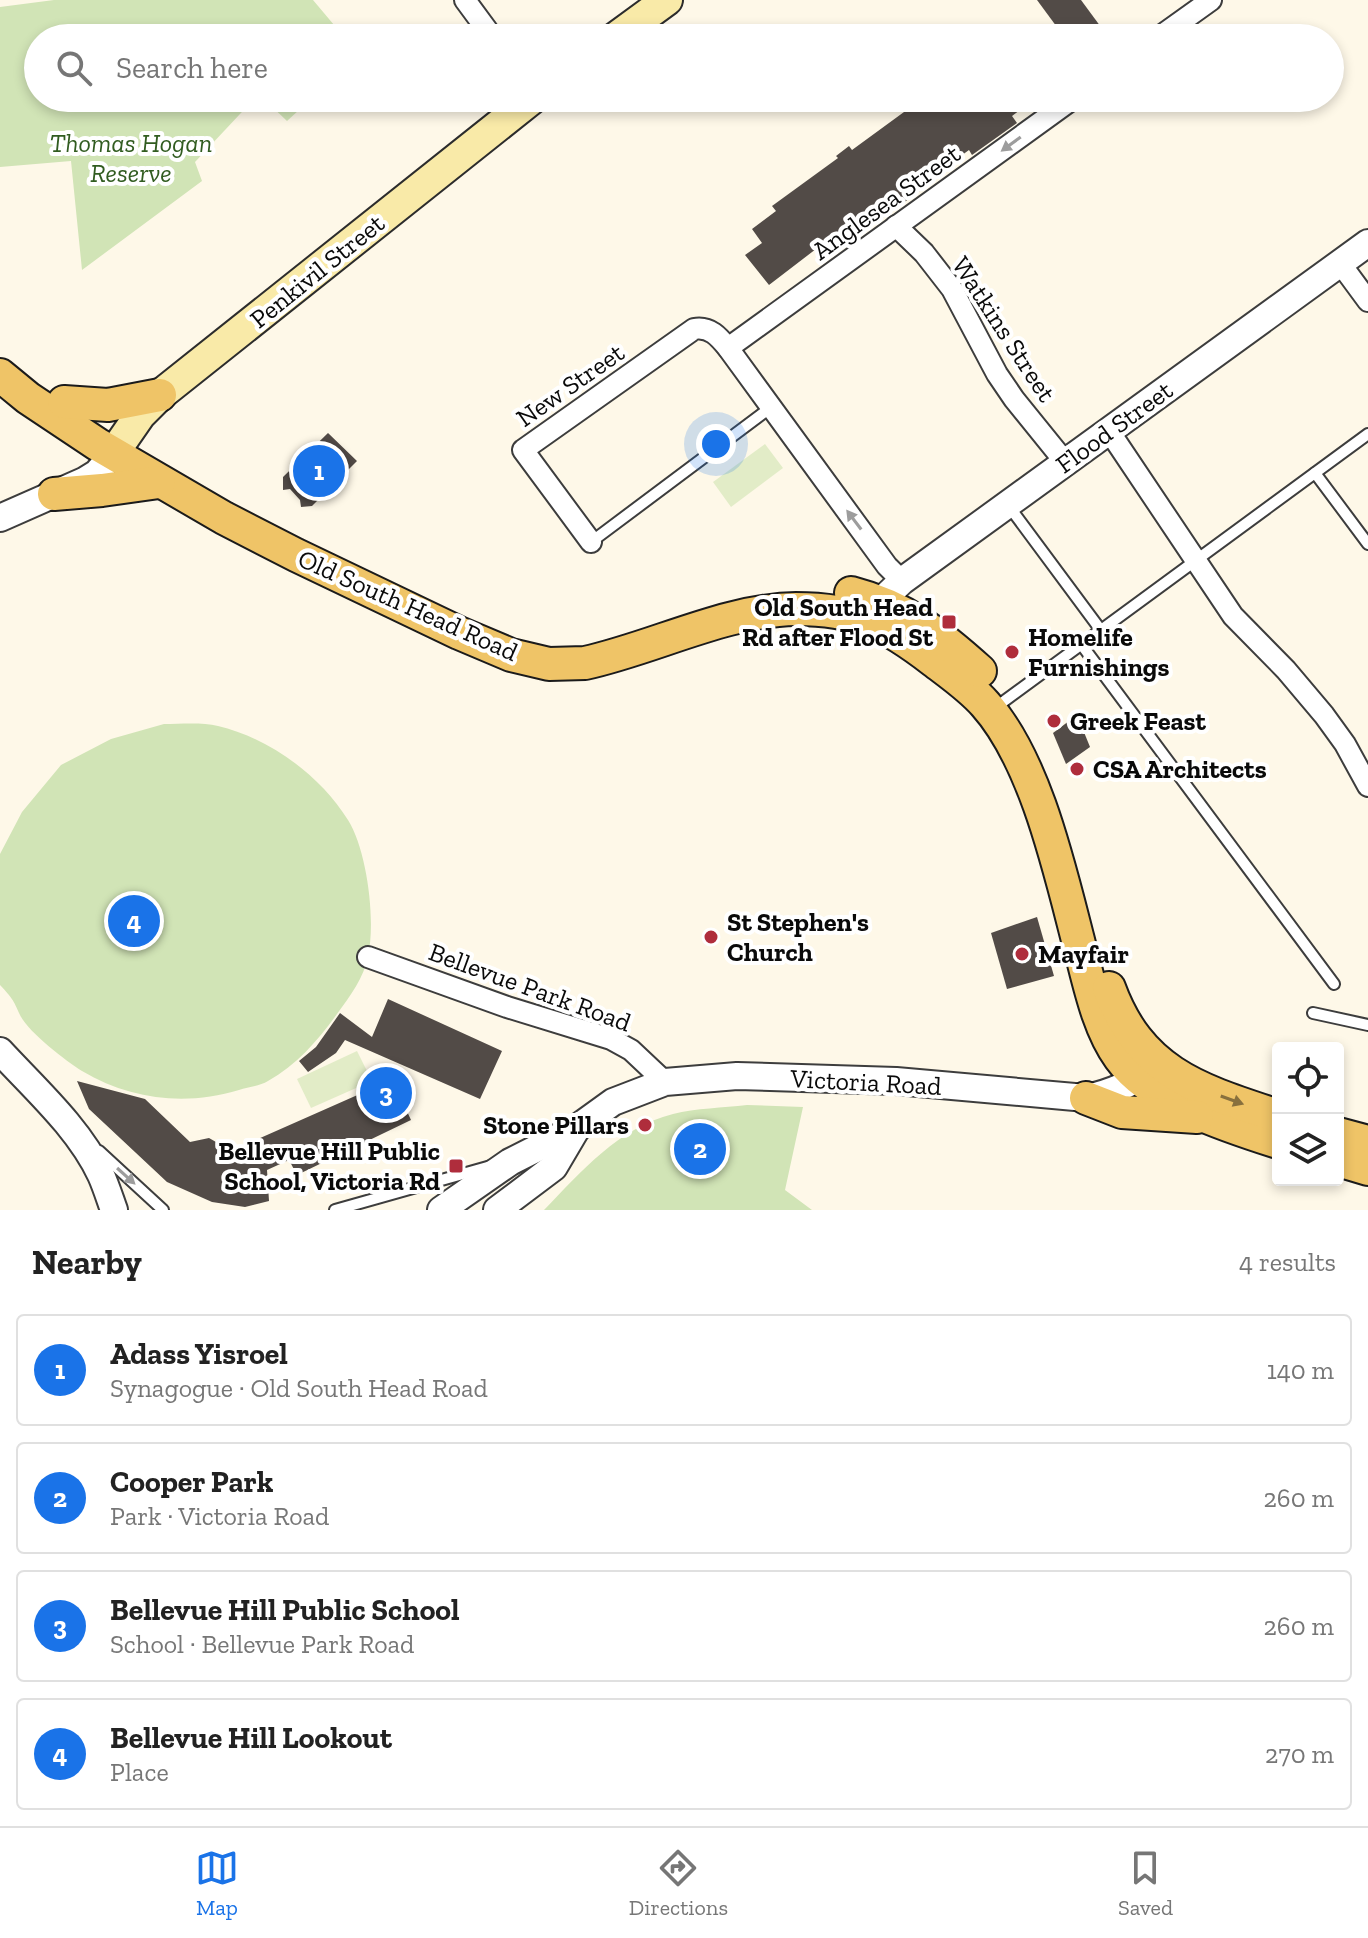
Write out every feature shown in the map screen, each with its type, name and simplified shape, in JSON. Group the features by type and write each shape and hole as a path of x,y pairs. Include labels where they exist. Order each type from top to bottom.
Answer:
{"main road":[{"path":"634,24 667,0"},
{"name":"Penkivil Street","path":"118,446 140,415 160,395 515,112"},
{"name":"Old South Head Road","path":"0,353 159,482 260,537 459,633 537,662 557,665 585,663 750,615 791,609 851,613 884,601"},
{"name":"Old South Head Road","path":"0,375 48,412 495,629 537,643 558,647 586,644 747,594 821,589 884,601 916,647 974,693 999,704 1046,828 1105,1030 1122,1060 1272,1114"},
{"path":"64,402 108,405 160,395"},
{"path":"54,494 159,482"},
{"name":"Old South Head Road","path":"1149,1071 1178,1103 1208,1118 1272,1140"},
{"path":"1086,1098 1122,1112 1208,1118"},
{"path":"1344,1136 1368,1142"},
{"path":"1344,1162 1368,1169"}],"street":[{"path":"465,0 483,24"},
{"path":"1178,24 1211,0"},
{"name":"Anglesea Street","path":"728,348 1055,112"},
{"name":"Watkins Street","path":"896,226 924,253 952,289 997,374 1065,462"},
{"name":"Flood Street","path":"884,601 1007,504 1368,243"},
{"path":"1340,263 1368,301"},
{"name":"New Street","path":"591,542 523,450 694,329 709,330 728,348"},
{"path":"728,348 887,566 884,601"},
{"path":"1109,431 1233,616 1286,670 1324,715 1345,744 1368,786"},
{"path":"0,518 91,477 118,446"},
{"name":"Bellevue Park Road","path":"368,957 507,1007 611,1039 631,1050 665,1082"},
{"path":"0,1051 82,1145 101,1174 114,1210"},
{"path":"0,1066 47,1115 76,1159 98,1210"},
{"name":"Victoria Road","path":"458,1205 510,1162 577,1128 613,1102 665,1082 737,1076 881,1080 1086,1098 1110,1093 1149,1071"},
{"name":"Victoria Road","path":"497,1210 554,1167 577,1128"},
{"path":"523,1210 554,1167"}],"lane":[{"name":"New Street","path":"591,542 770,408"},
{"path":"999,704 1368,434"},
{"path":"1315,473 1368,544"},
{"path":"1007,504 1100,629"},
{"path":"1081,644 1334,984"},
{"path":"1313,1013 1368,1025"},
{"path":"56,1112 163,1210"},
{"path":"335,1210 510,1162"}],"green space":[{"name":"Thomas Hogan Reserve","path":"54,0 313,0 333,24 24,24 24,112 242,112 195,162 202,181 82,270 71,161 0,167 0,7"},
{"path":"278,112 297,112 287,121"},
{"path":"765,444 783,468 731,507 713,482"},
{"path":"164,724 205,724 237,732 274,749 308,774 336,804 355,833 365,867 370,905 370,941 363,972 330,1024 298,1060 265,1083 199,1098 139,1094 82,1071 31,1030 0,985 0,854 22,812 61,765 111,739"},
{"path":"357,1051 372,1081 311,1108 297,1079"},
{"path":"747,1105 803,1107 785,1190 812,1210 544,1210 602,1153 635,1129 682,1112"}],"building":[{"path":"1037,0 1081,0 1099,24 1055,24"},
{"path":"904,112 1017,112 1012,116 1017,123 972,155 969,150 922,184 925,187 838,251 829,239 769,285 745,255 762,243 752,229 776,211 772,206 838,158 836,156 849,146 852,150"},
{"path":"328,433 357,461 312,506 301,507 300,500 290,489 283,490 283,477"},
{"path":"1077,715 1090,747 1066,764 1053,733"},
{"name":"Mayfair","path":"1037,917 1054,976 1007,989 991,933"},
{"path":"388,999 502,1051 480,1099 345,1040 336,1053 308,1072 299,1061 316,1047 340,1013 372,1037"},
{"path":"390,1075 411,1120 297,1175 289,1160 267,1170 269,1201 245,1207 212,1202 167,1182 89,1109 77,1081 145,1099 190,1142 209,1138 224,1154 362,1093 359,1087"}],"place":[{"name":"Adass Yisroel","path":"319,471"},
{"name":"Old South Head Rd after Flood St","path":"949,622"},
{"name":"Homelife Furnishings","path":"1012,652"},
{"name":"Greek Feast","path":"1054,721"},
{"name":"CSA Architects","path":"1077,769"},
{"name":"Bellevue Hill Lookout","path":"134,921"},
{"name":"St Stephen's Church","path":"711,937"},
{"name":"Mayfair","path":"1022,954"},
{"name":"Bellevue Hill Public School","path":"386,1093"},
{"name":"Stone Pillars","path":"645,1125"},
{"name":"Cooper Park","path":"700,1149"},
{"name":"Bellevue Hill Public School, Victoria Rd","path":"456,1166"}]}
